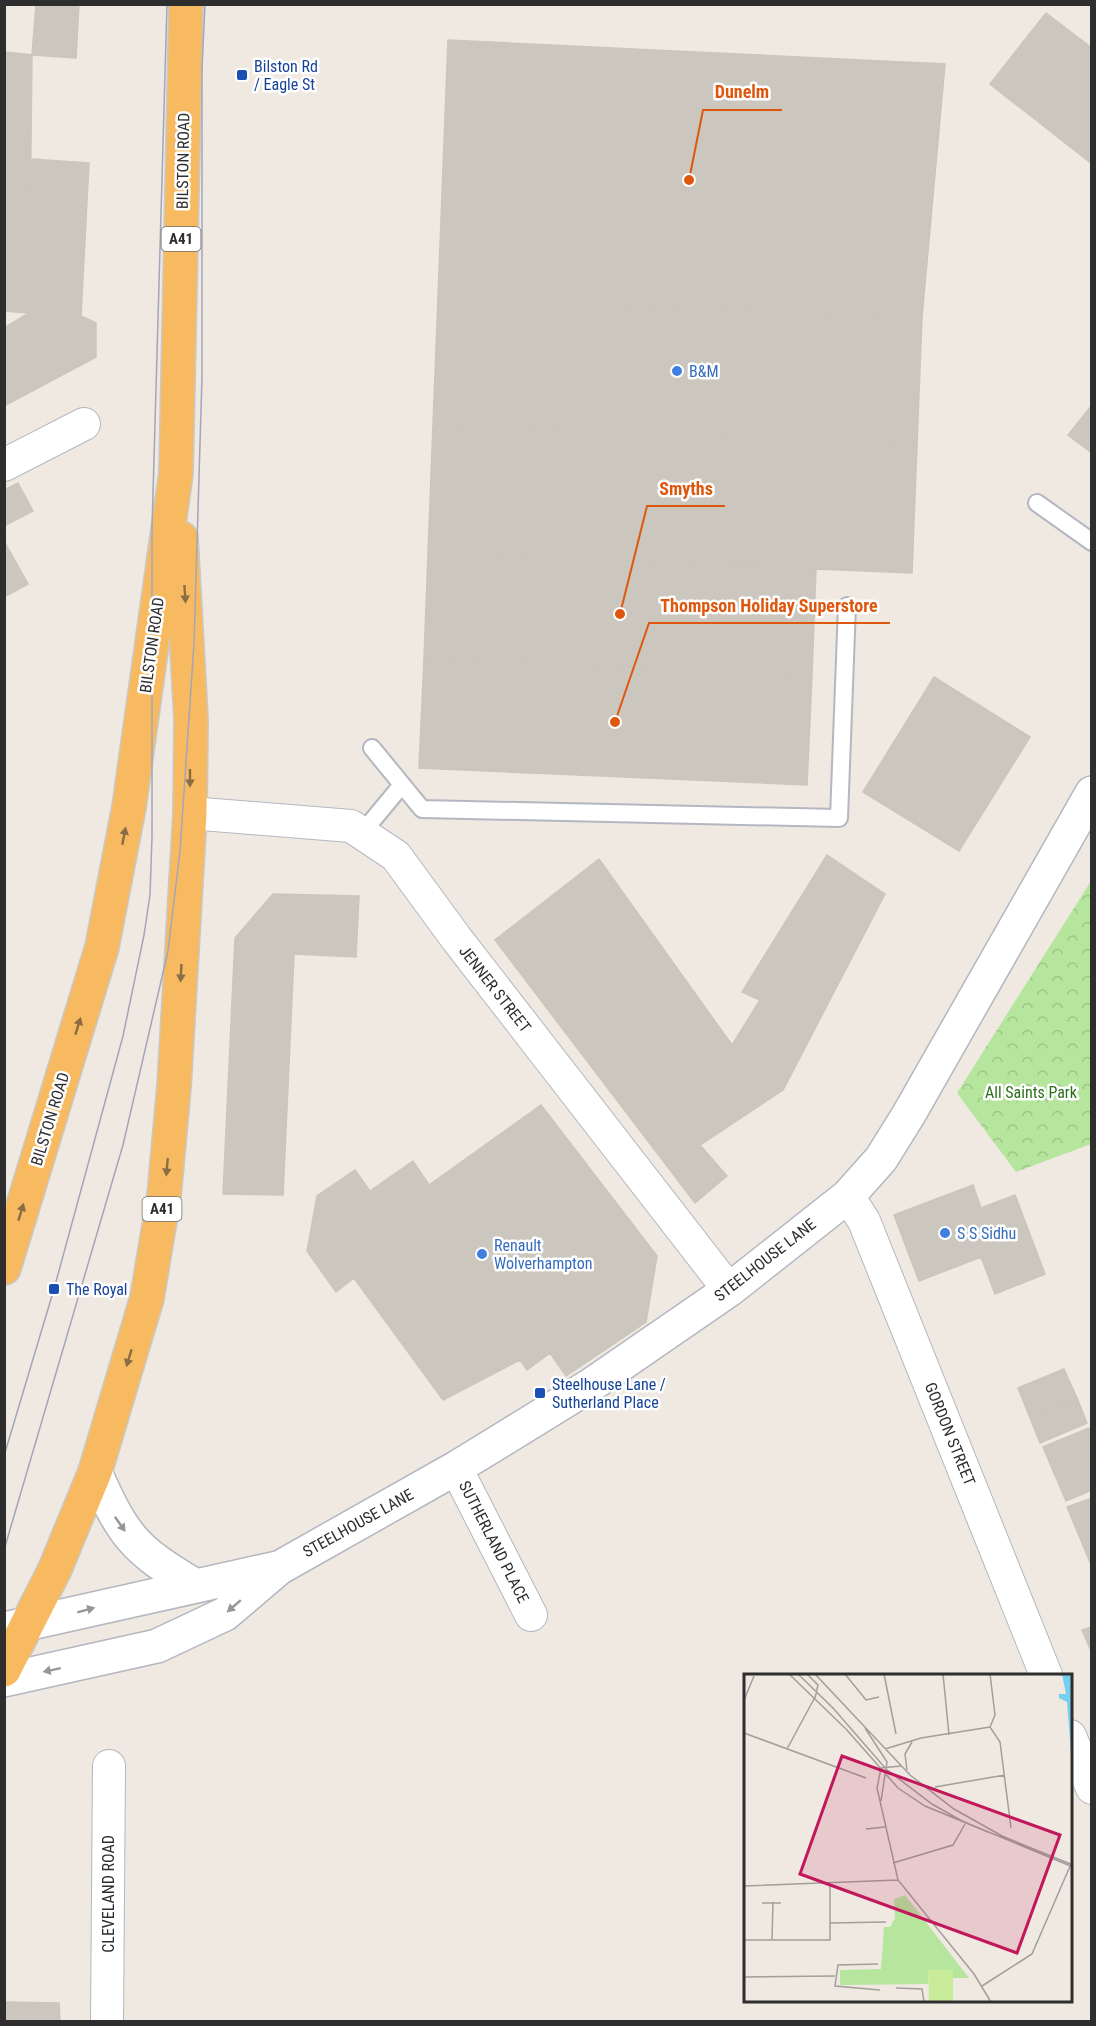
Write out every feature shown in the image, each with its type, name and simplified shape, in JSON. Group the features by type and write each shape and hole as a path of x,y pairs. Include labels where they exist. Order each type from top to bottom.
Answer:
{"highway":[{"name":"BILSTON ROAD","path":"4,1268 102,947 129,807 176,473 186,4"},
{"name":"A41","path":"4,1671 17,1627 65,1547 95,1472 147,1298 164,1196 175,1077 190,813 186,603 176,473"}],"street":[{"path":"4,465 84,424"},
{"name":"STEELHOUSE LANE","path":"4,1680 157,1646 225,1614 279,1568 456,1468 591,1385 729,1290 848,1196 881,1159 909,1114 1092,793"},
{"name":"JENNER STREET","path":"190,813 351,826 396,856 456,938 729,1290"},
{"name":"GORDON STREET","path":"848,1196 864,1221 1046,1674"},
{"name":"SUTHERLAND PLACE","path":"456,1468 531,1615"},
{"path":"95,1472 114,1515 135,1545 158,1564 194,1585"},
{"name":"STEELHOUSE LANE","path":"17,1627 194,1585 279,1568"},
{"path":"1080,1746 1092,1788"},
{"name":"CLEVELAND ROAD","path":"107,2022 109,1766"}],"lane":[{"path":"1036,503 1092,542"},
{"path":"372,748 422,809 839,818 847,606"},
{"path":"362,833 401,786"}],"green space":[{"name":"All Saints Park","path":"1091,881 1091,1144 1016,1172 957,1093"}],"building":[{"path":"36,4 79,4 76,58 32,55"},
{"path":"1046,13 1092,48 1092,164 990,84"},
{"path":"448,40 945,64 922,317 438,297"},
{"path":"4,52 32,55 29,313 4,311"},
{"path":"31,159 89,163 81,316 96,323 96,357 4,406 4,328 29,313"},
{"name":"B&M","path":"438,297 922,317 917,445 433,425"},
{"path":"1092,405 1092,453 1068,435"},
{"path":"433,425 917,445 912,573 428,553"},
{"path":"18,483 33,511 4,526 4,490"},
{"path":"4,541 28,584 4,597"},
{"path":"428,553 816,569 812,675 424,659"},
{"path":"424,659 812,675 807,785 419,768"},
{"path":"934,677 1030,737 959,851 863,792"},
{"path":"827,855 885,894 783,1090 700,1145 727,1176 695,1203 495,940 599,859 732,1045 760,1000 742,992"},
{"path":"273,894 359,896 356,957 294,954 283,1195 223,1194 235,938"},
{"name":"Renault Wolverhampton","path":"541,1105 657,1256 646,1322 566,1376 550,1353 527,1370 520,1360 443,1400 354,1278 336,1292 307,1251 317,1196 355,1170 370,1191 413,1161 429,1185"},
{"path":"973,1185 981,1208 1015,1195 1045,1274 995,1294 981,1257 919,1281 894,1215"},
{"path":"1064,1369 1077,1398 1030,1418 1018,1388"},
{"path":"1077,1398 1087,1423 1040,1443 1030,1418"},
{"path":"1089,1428 1092,1458 1054,1473 1043,1447"},
{"path":"1092,1458 1092,1490 1066,1501 1054,1473"},
{"path":"1092,1498 1092,1567 1067,1507"},
{"path":"1092,1627 1092,1653 1082,1630"},
{"path":"4,2002 59,2003 60,2022 4,2022"}],"tram line":[{"path":"4,1456 54,1289 123,1036 150,895 152,529 167,4"},
{"path":"4,1550 123,1145 168,951 180,851 194,644 202,377 202,68 205,4"}],"place":[{"name":"Bilston Rd / Eagle St","path":"242,75"},
{"name":"Dunelm","path":"689,180"},
{"name":"B&M","path":"677,371"},
{"name":"Smyths","path":"620,614"},
{"name":"Thompson Holiday Superstore","path":"615,722"},
{"name":"S S Sidhu","path":"945,1233"},
{"name":"Renault Wolverhampton","path":"482,1254"},
{"name":"The Royal","path":"54,1289"},
{"name":"Steelhouse Lane / Sutherland Place","path":"540,1393"}]}
